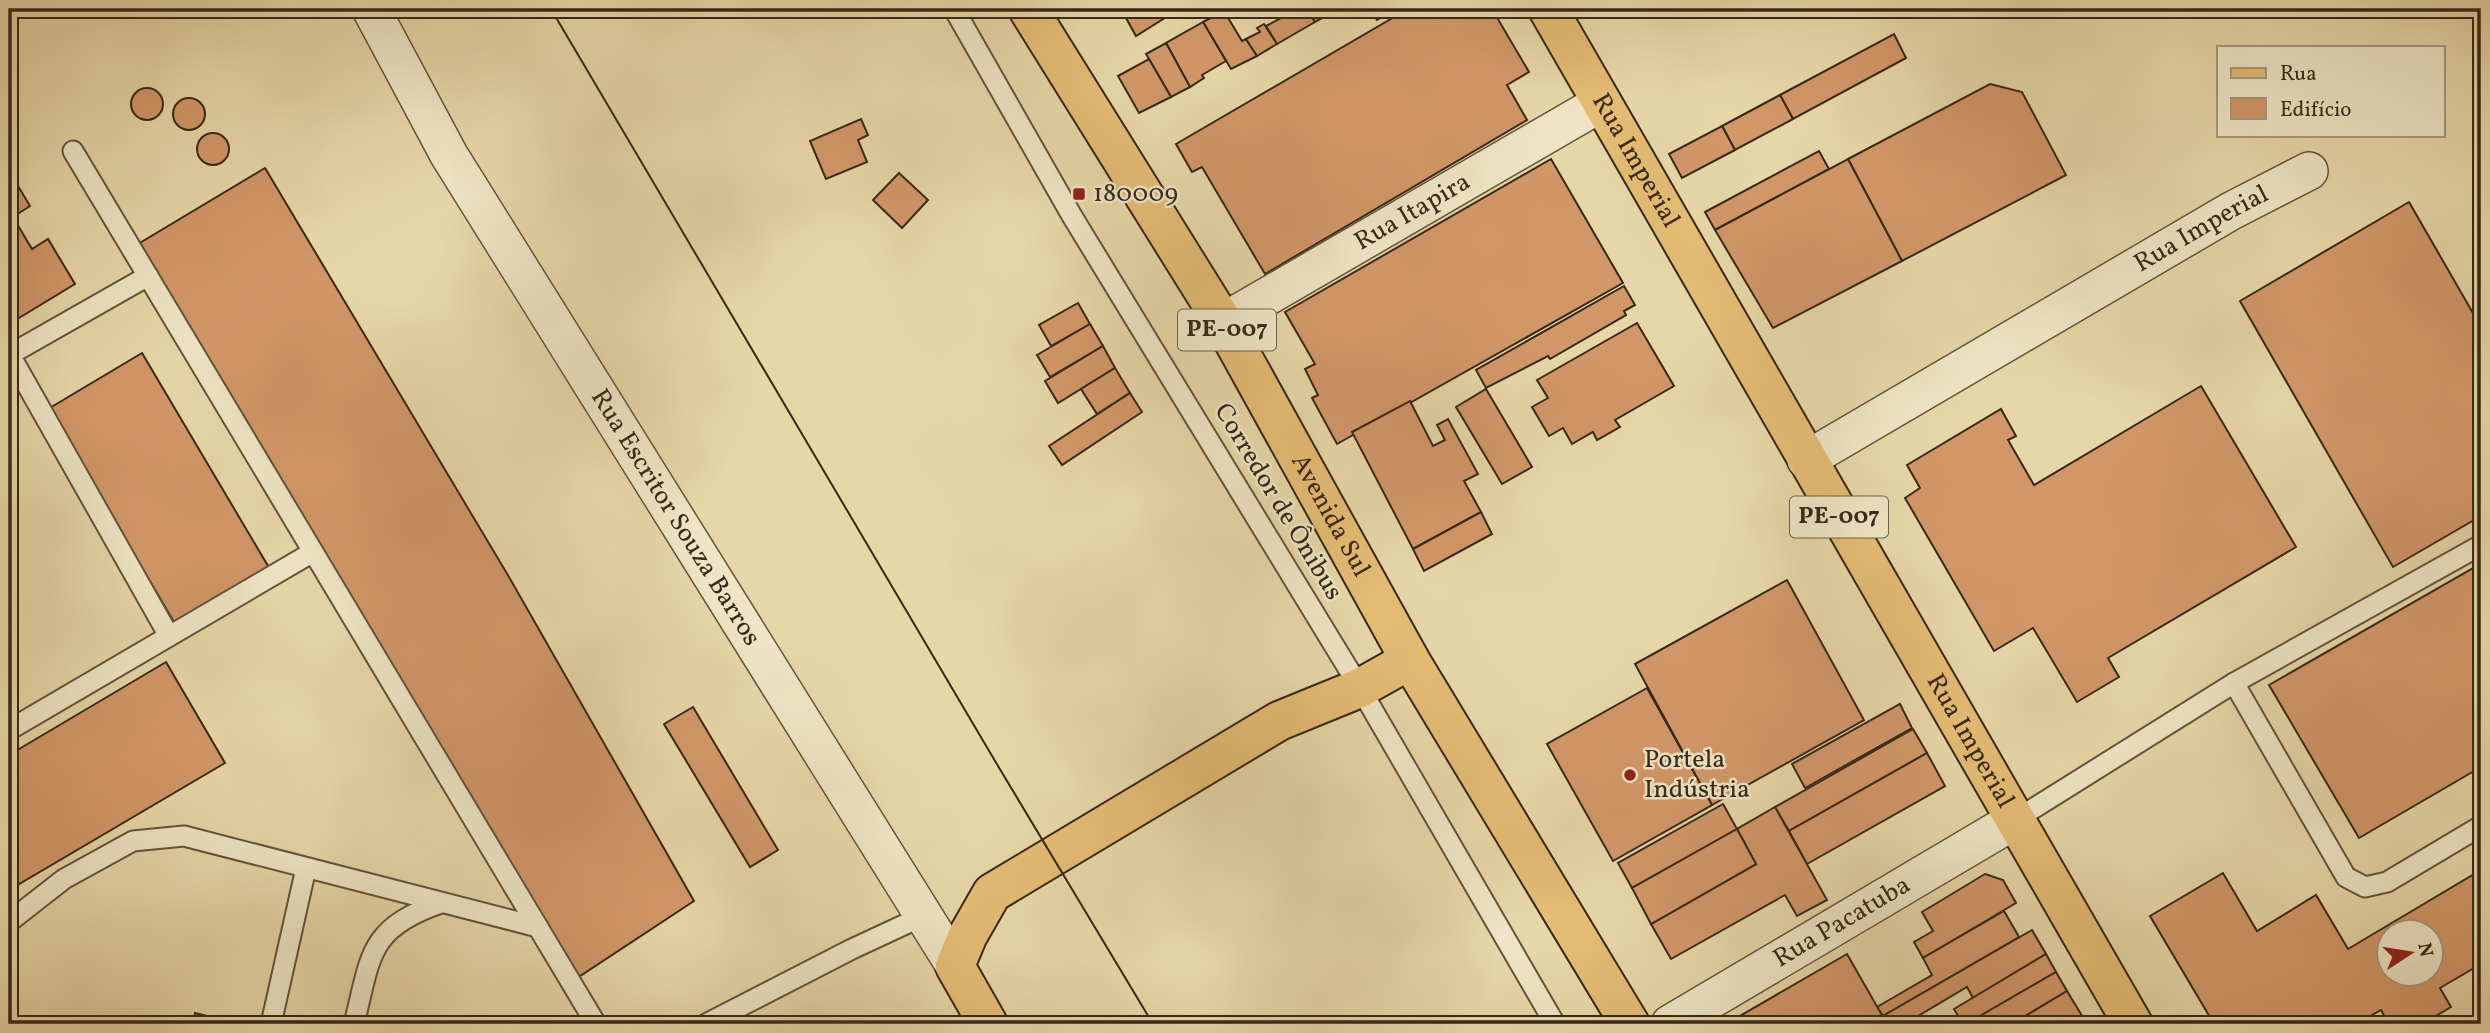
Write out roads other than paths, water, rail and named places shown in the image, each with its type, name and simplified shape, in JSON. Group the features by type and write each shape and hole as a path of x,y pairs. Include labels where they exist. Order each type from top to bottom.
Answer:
{"main road":[{"name":"Avenida Sul","path":"1028,9 1223,322 1410,660 1630,1024"},
{"name":"Rua Imperial","path":"1548,9 2133,1024"},
{"path":"962,951 1016,902 1287,744 1360,688 1410,660"},
{"name":"Rua Escritor Souza Barros","path":"962,951 988,1024"}],"street":[{"name":"Rua Escritor Souza Barros","path":"370,9 449,155 923,916 962,951"},
{"name":"Rua Itapira","path":"1223,322 1601,103"},
{"name":"Rua Imperial","path":"1806,460 2231,211 2309,172"},
{"name":"Rua Pacatuba","path":"1670,1024 2015,820"}],"lane":[{"name":"Corredor de Ônibus","path":"954,9 1072,216 1360,688 1555,1024"},
{"path":"73,151 596,1024"},
{"path":"148,276 9,355 169,636"},
{"path":"2015,820 2234,683 2481,545"},
{"path":"9,730 313,552"},
{"path":"2234,683 2346,877 2365,887 2387,882 2481,826"},
{"path":"9,922 64,879 133,841 184,836 538,927"},
{"path":"271,1024 306,868"},
{"path":"354,1024 372,952 383,935 416,911 442,903"},
{"path":"706,1024 923,916"}],"tram line":[{"path":"551,9 1153,1024"}],"place":[{"name":"180009","path":"1079,194"},
{"name":"Portela Indústria","path":"1630,775"}]}
